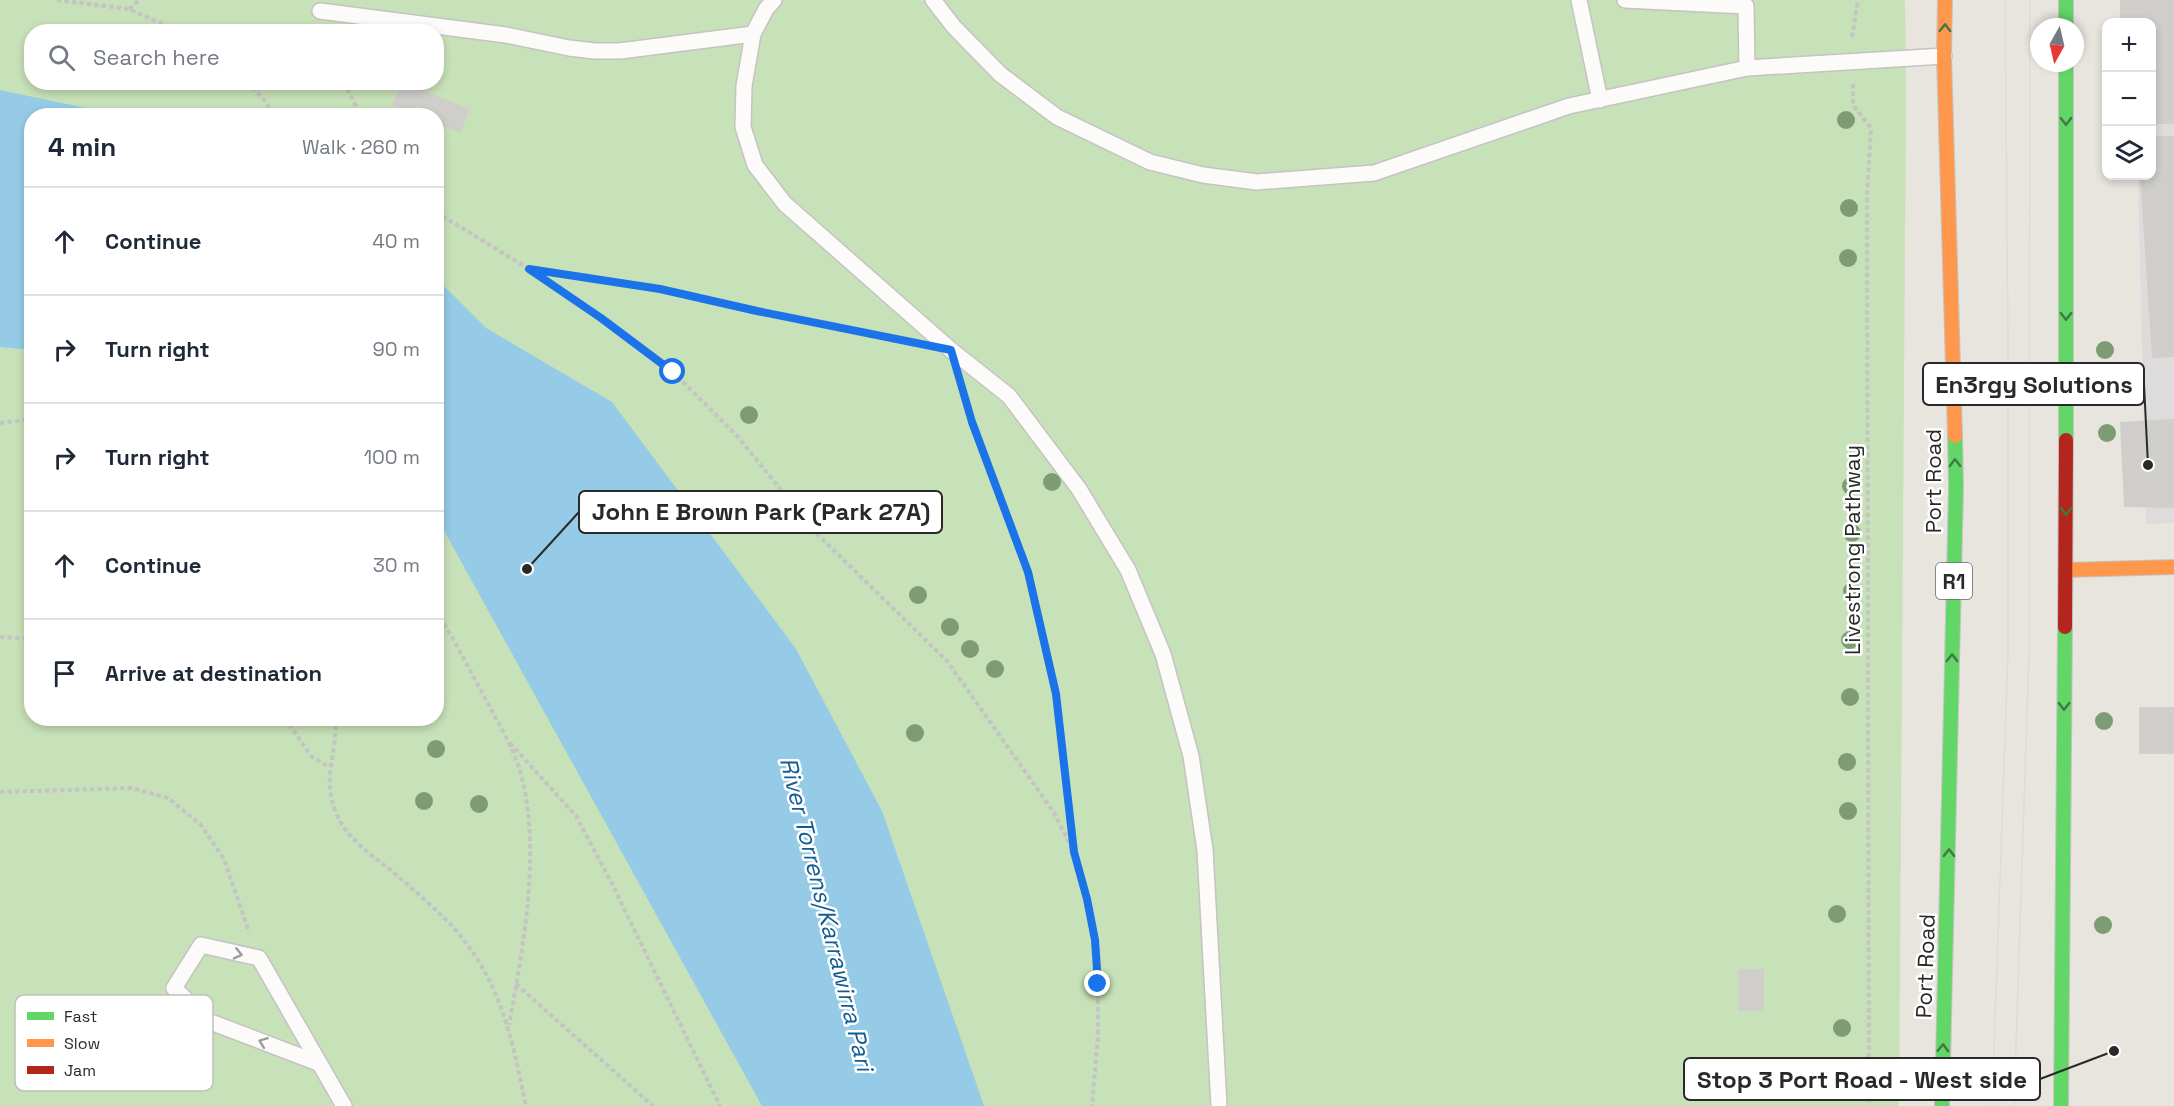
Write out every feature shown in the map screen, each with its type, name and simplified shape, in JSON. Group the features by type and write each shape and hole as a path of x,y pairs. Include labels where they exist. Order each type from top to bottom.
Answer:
{"main road":[{"name":"Port Road","path":"1942,1106 1956,488 1944,57 1945,0"},
{"path":"2066,0 2066,18"},
{"path":"2061,1106 2066,570 2066,72"},
{"path":"2066,570 2174,567"}],"lane":[{"path":"774,0 766,9 753,34 744,86 743,128 755,165 784,204 951,350 1009,396 1079,489 1128,570 1163,654 1191,756 1205,850 1219,1106"},
{"path":"933,0 954,27 1000,74 1057,117 1150,162 1203,175 1257,182 1374,173 1569,106 1747,68 1852,60 1944,57"},
{"path":"1579,0 1600,100"},
{"path":"1625,0 1746,6 1747,68"},
{"path":"320,10 424,24"},
{"path":"444,27 595,51 620,51 753,34"},
{"path":"181,995 174,988 201,945 259,958 344,1106"},
{"path":"213,1023 318,1063"}],"path":[{"path":"57,0 129,9 163,24"},
{"path":"129,9 140,0"},
{"name":"Livestrong Pathway","path":"1858,0 1851,39 1853,105 1871,128 1868,198 1869,1106"},
{"path":"255,90 269,108"},
{"path":"348,90 357,108"},
{"path":"444,217 529,269 601,318 673,372 738,437 816,533 947,661 1053,811 1074,852"},
{"path":"529,269 660,289 909,342"},
{"path":"963,391 972,422 1028,572 1056,694 1074,852 1095,940 1098,1035 1092,1106"},
{"path":"0,423 24,420"},
{"path":"444,625 507,739 519,767 525,793 530,858 528,892 508,1026"},
{"path":"0,637 24,638"},
{"path":"290,726 311,756 329,767"},
{"path":"336,726 328,780 331,796 343,829 443,916 461,935 484,969 508,1026 526,1106"},
{"path":"507,739 576,816 612,882 720,1106"},
{"path":"0,792 132,788 168,798 201,825 224,859 259,958"},
{"path":"516,984 653,1106"}],"shaded area":[{"path":"2134,0 2174,0 2174,523 2146,524 2138,180 2156,180 2156,18 2135,18"}],"green space":[{"path":"0,0 1905,0 1899,1106 0,1106"}],"water":[{"path":"0,90 86,108 24,108 24,349 0,347"},
{"name":"River Torrens/Karrawirra Pari","path":"444,286 486,328 612,402 796,649 882,811 984,1106 762,1106 444,531"}],"building":[{"path":"2120,0 2174,0 2174,124 2156,124 2156,18 2120,18"},
{"path":"399,90 422,90 470,109 460,133 444,126 444,108 399,108 392,105"},
{"path":"2156,136 2174,136 2174,357 2152,358 2140,180 2156,180"},
{"path":"2174,419 2174,508 2124,507 2120,422"},
{"path":"2139,707 2174,707 2174,754 2139,754"},
{"path":"1738,969 1764,969 1764,1011 1738,1011"}],"tram line":[{"path":"1992,1106 2008,653 2005,0"},
{"path":"2014,1106 2029,654 2030,0"}],"traffic: fast":[{"path":"2066,0 2066,18"},
{"path":"2066,72 2066,440"},
{"path":"1942,1106 1956,487 1955,436"},
{"path":"2061,1106 2065,627"}],"traffic: slow":[{"path":"1945,0 1944,56 1955,436"},
{"path":"2066,570 2174,567"}],"traffic: jam":[{"path":"2065,627 2066,440"}],"place":[{"name":"En3rgy Solutions","path":"2148,465"},
{"name":"John E Brown Park (Park 27A)","path":"527,569"},
{"name":"Stop 3 Port Road - West side","path":"2114,1051"}],"route":[{"path":"673,372 601,318 529,269 660,289 951,350 972,422 1028,572 1056,694 1074,852 1095,940 1098,984"}]}
